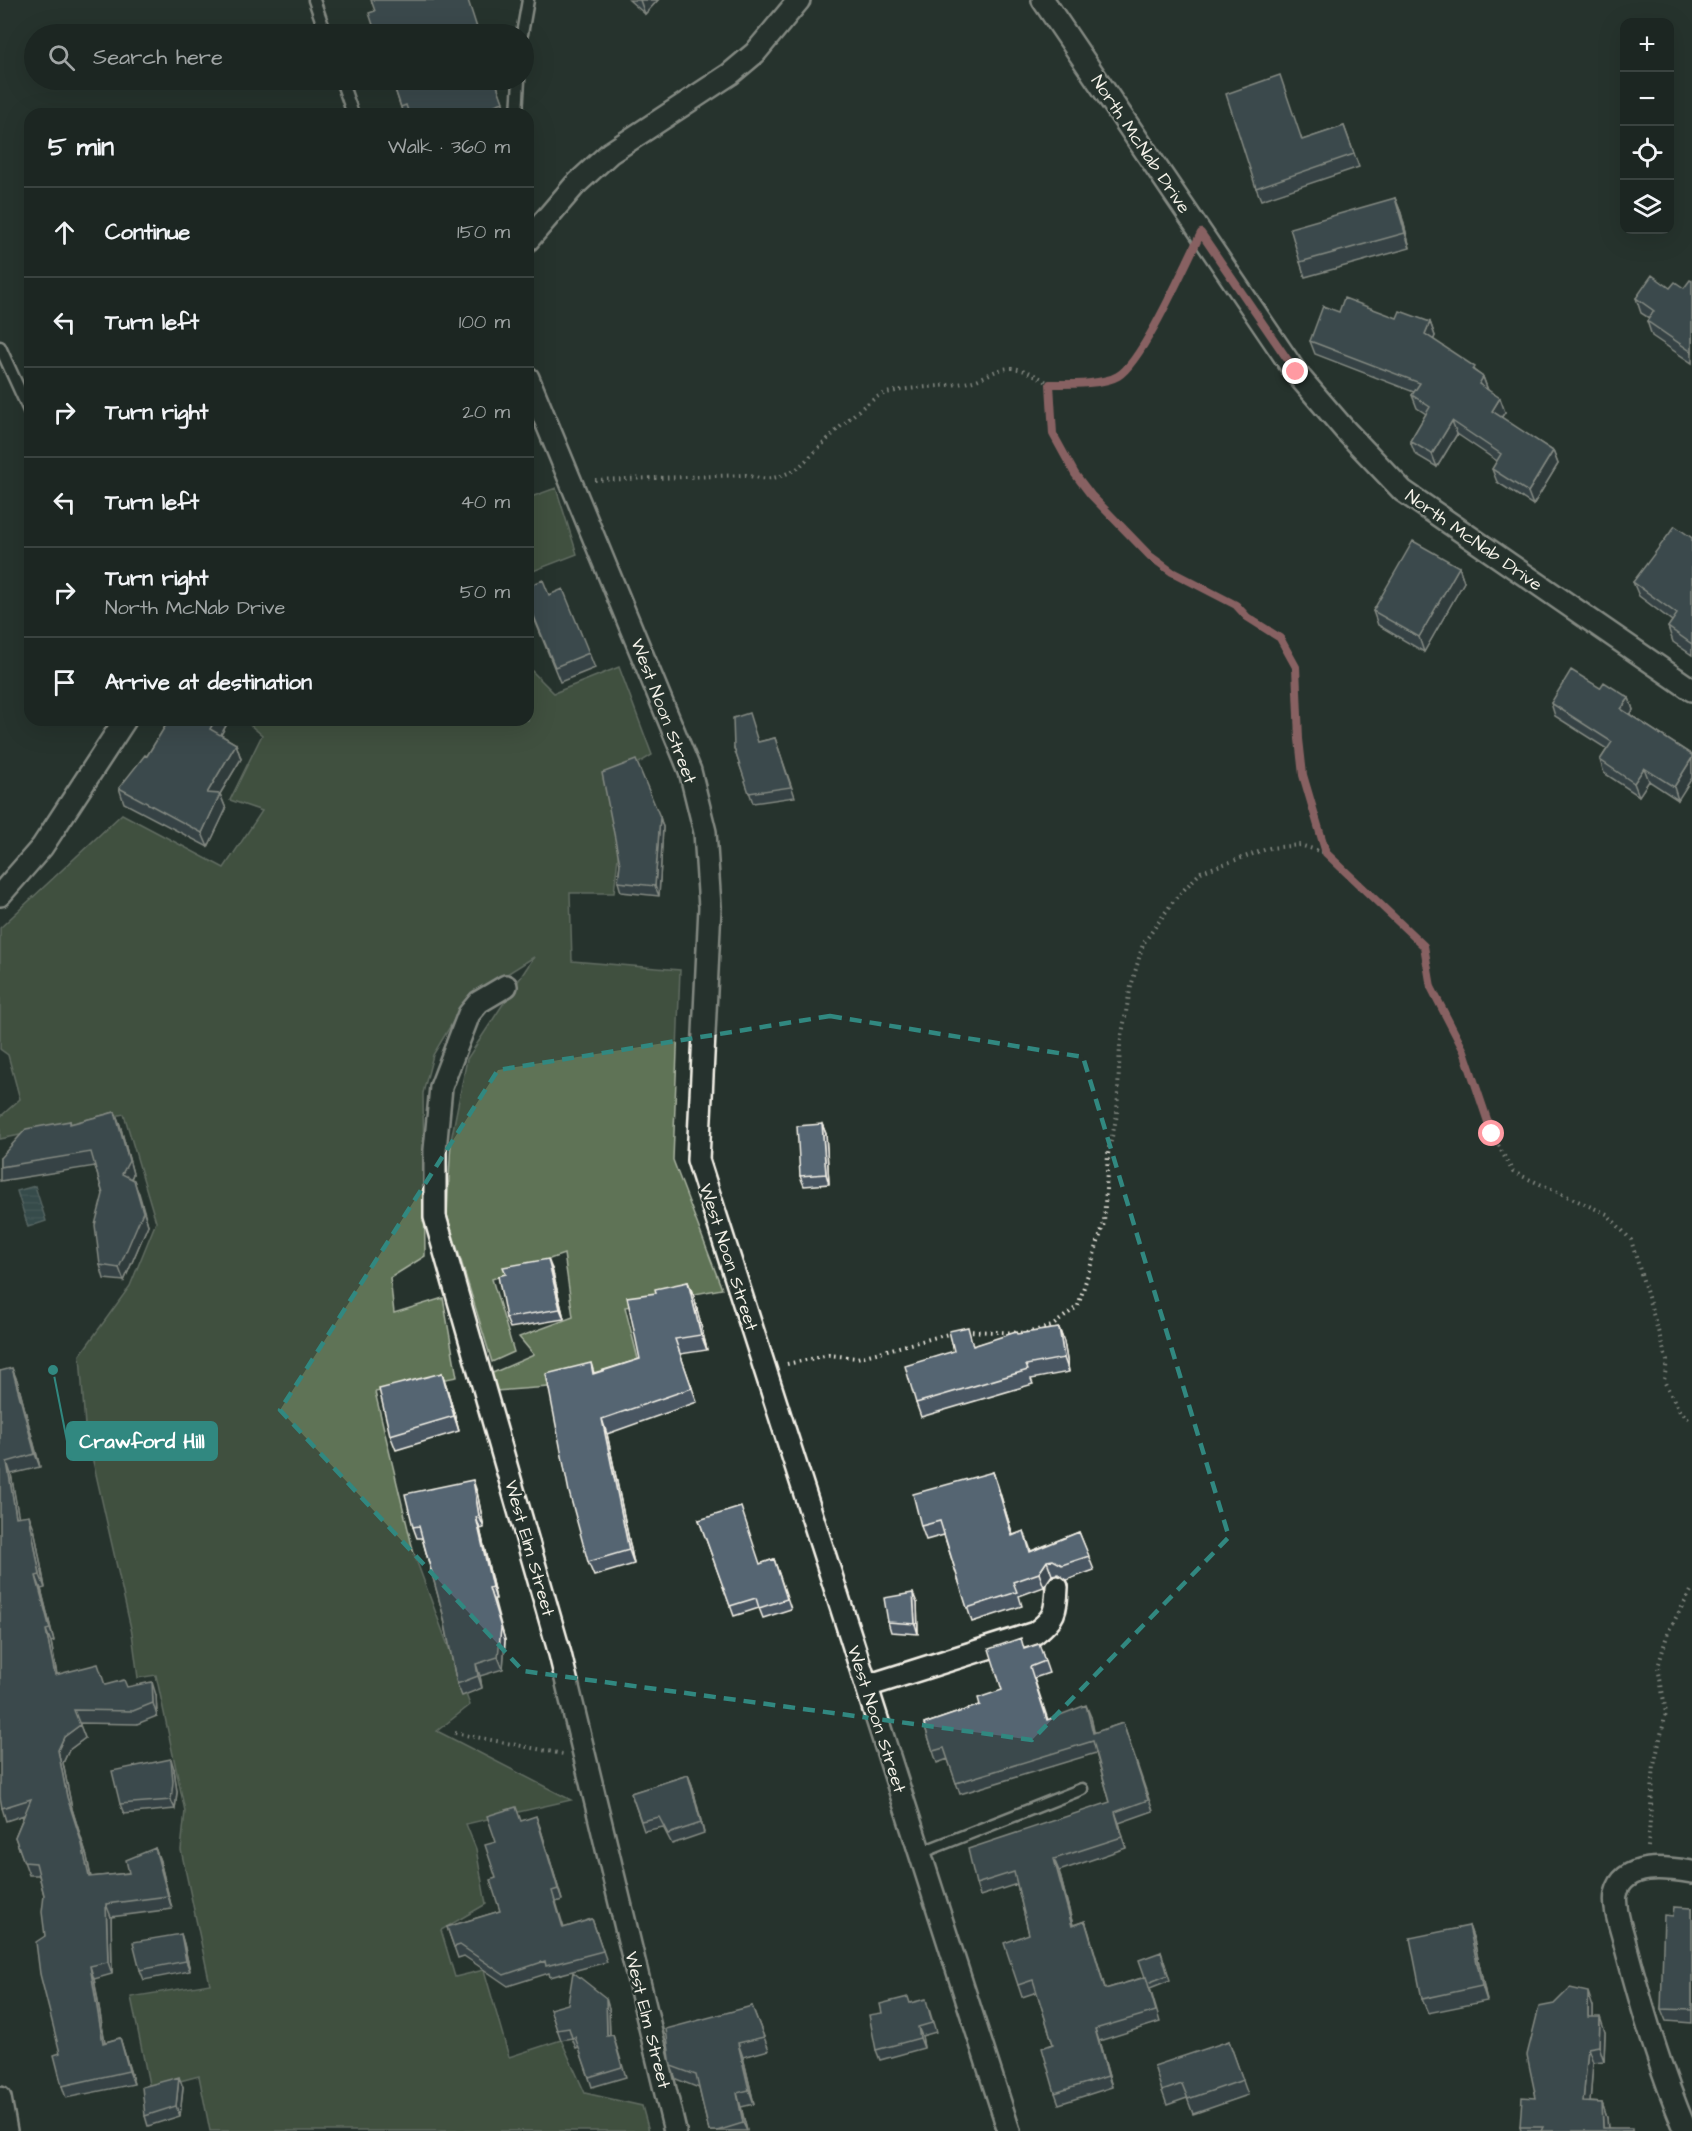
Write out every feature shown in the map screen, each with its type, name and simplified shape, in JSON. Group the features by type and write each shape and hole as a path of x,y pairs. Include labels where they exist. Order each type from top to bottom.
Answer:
{"street":[{"path":"534,227 610,153 730,74 755,53 799,0"},
{"name":"North McNab Drive","path":"1042,0 1296,372 1345,430 1403,491 1692,690"},
{"name":"West Noon Street","path":"534,392 690,771 705,832 710,907 698,1160 1009,2131"},
{"path":"0,895 42,847 121,726"},
{"name":"West Elm Street","path":"506,986 479,1002 469,1014 441,1087 435,1140 435,1217 560,1654 675,2131"},
{"path":"867,1686 1035,1633 1052,1620 1057,1605 1057,1587"},
{"path":"1686,2131 1663,2077 1618,1913 1616,1894 1626,1879 1646,1868 1692,1872"},
{"path":"0,2098 6,2131"}],"lane":[{"path":"314,0 322,24"},
{"path":"524,24 528,0"},
{"path":"344,90 350,108"},
{"path":"517,108 518,90"},
{"path":"0,347 24,400"},
{"path":"920,1852 1082,1789"}],"path":[{"path":"571,481 746,476 766,480 783,476 798,468 879,396 903,390 975,381 993,370 1013,368 1038,376 1050,384 1083,383 1118,376 1141,350 1201,233"},
{"path":"1050,384 1053,434 1075,474 1091,495 1150,556 1172,572 1236,605 1247,617 1280,638 1296,667 1303,775 1326,853"},
{"path":"765,1369 829,1355 857,1358 958,1331 995,1330 1026,1333 1052,1326 1078,1306 1104,1223 1108,1154 1117,1115 1120,1045 1130,990 1147,938 1175,899 1201,872 1269,848 1300,845 1326,853 1424,946 1431,987 1464,1051 1492,1134 1513,1172 1607,1214 1631,1240 1667,1362 1664,1381 1679,1410 1692,1422"},
{"path":"1646,1868 1654,1765 1666,1713 1658,1667 1668,1632 1692,1589"},
{"path":"454,1733 584,1758"}],"highlighted area":[{"path":"830,1016 1083,1057 1229,1537 1032,1740 523,1671 280,1410 498,1070"}],"green space":[{"path":"556,488 577,554 534,571 534,496"},
{"path":"619,667 652,755 606,783 619,848 614,893 570,893 572,961 680,970 673,1160 722,1289 625,1307 642,1375 604,1383 495,1391 488,1375 534,1355 519,1337 573,1317 564,1254 492,1279 514,1352 492,1362 447,1215 451,1140 467,1059 534,957 466,1000 433,1055 423,1093 425,1256 390,1278 394,1313 443,1298 457,1377 375,1392 414,1554 470,1705 437,1731 571,1800 466,1824 476,1849 486,1904 441,1930 455,1977 484,1970 509,2057 561,2040 585,2093 642,2106 649,2131 210,2131 199,2076 150,2089 131,1997 210,1984 181,1850 185,1811 156,1675 138,1678 132,1633 85,1426 80,1355 130,1286 156,1222 124,1114 0,1139 0,1117 20,1099 8,1055 0,1049 0,928 122,814 224,868 262,811 230,800 262,735 251,726 534,726 534,673 554,693"}],"water":[{"path":"35,1186 46,1221 28,1227 17,1191"}],"building":[{"path":"371,0 468,0 476,24 373,24 369,13 375,11"},
{"path":"1280,75 1302,140 1344,126 1354,154 1256,188 1226,94"},
{"path":"395,90 499,90 503,102 495,105 496,108 407,108 406,105 401,107"},
{"path":"1395,198 1405,233 1300,262 1290,228"},
{"path":"1652,275 1670,288 1675,282 1684,288 1690,280 1692,281 1692,352 1647,321 1654,311 1636,298"},
{"path":"1344,298 1397,318 1400,311 1430,322 1425,334 1475,367 1473,370 1483,377 1479,384 1500,398 1492,411 1553,451 1528,492 1492,469 1501,454 1452,421 1432,454 1410,441 1430,407 1412,395 1420,383 1310,341 1323,306 1339,312"},
{"path":"1675,526 1692,538 1692,644 1668,627 1677,614 1633,582"},
{"path":"1413,541 1459,567 1419,637 1373,611"},
{"path":"543,580 549,595 563,589 589,653 555,667 534,616 534,584"},
{"path":"1571,670 1600,688 1604,682 1629,698 1621,709 1692,755 1674,787 1644,768 1634,783 1600,760 1612,742 1551,703"},
{"path":"749,713 758,742 775,738 791,787 749,793 734,748 733,718"},
{"path":"165,726 212,726 210,729 236,744 207,793 220,794 202,833 119,788 145,755 147,756"},
{"path":"636,760 660,817 655,886 618,882 620,864 602,773"},
{"path":"115,1112 129,1161 122,1174 134,1180 143,1212 119,1268 100,1265 95,1225 103,1194 91,1152 0,1167 0,1158 26,1129 70,1121 70,1124"},
{"path":"822,1124 826,1174 800,1176 797,1126"},
{"path":"548,1259 560,1309 506,1318 498,1276 506,1274 503,1267"},
{"path":"688,1282 701,1335 675,1339 692,1388 602,1419 629,1550 588,1562 569,1492 546,1374 591,1363 593,1374 640,1359 627,1297 656,1293 655,1289"},
{"path":"968,1327 973,1346 1016,1332 1017,1334 1059,1328 1064,1358 1026,1365 1028,1370 916,1403 905,1366 954,1351 949,1331"},
{"path":"12,1368 35,1454 7,1462 16,1517 29,1515 40,1575 36,1576 50,1629 46,1630 55,1675 98,1664 105,1685 124,1680 127,1687 152,1682 153,1703 133,1711 74,1710 80,1725 64,1737 58,1750 67,1797 82,1844 89,1877 129,1873 126,1860 155,1848 168,1896 106,1904 108,1962 90,1966 103,2043 120,2038 129,2071 62,2086 54,2055 60,2053 40,1974 36,1942 45,1936 42,1912 44,1895 36,1863 24,1862 15,1837 31,1799 2,1808 0,1797 0,1371"},
{"path":"442,1373 454,1416 390,1435 379,1389"},
{"path":"993,1472 1012,1536 1024,1531 1030,1552 1079,1532 1089,1556 1062,1565 1053,1560 1047,1561 1039,1573 1013,1582 1017,1592 967,1608 940,1521 921,1526 913,1494"},
{"path":"473,1480 479,1516 476,1517 492,1587 489,1588 501,1628 498,1657 476,1664 478,1676 457,1684 443,1614 419,1526 413,1527 405,1494"},
{"path":"741,1507 760,1564 774,1559 787,1599 759,1608 756,1598 730,1606 699,1520"},
{"path":"913,1593 915,1624 888,1622 884,1598"},
{"path":"1021,1638 1024,1649 1039,1644 1045,1661 1030,1667 1047,1720 1086,1705 1093,1733 1123,1723 1148,1800 1115,1812 1122,1837 1054,1859 1072,1926 1085,1921 1105,1989 1146,1977 1156,2011 1095,2029 1108,2076 1055,2093 1042,2048 1053,2044 1033,1980 1018,1985 1004,1943 1029,1934 1014,1872 976,1884 968,1849 1110,1802 1093,1741 956,1783 944,1748 933,1751 924,1724 980,1705 978,1698 1002,1690 989,1649"},
{"path":"171,1759 173,1782 171,1800 120,1804 112,1771"},
{"path":"688,1775 701,1823 668,1834 659,1817 641,1821 631,1793"},
{"path":"516,1807 521,1821 536,1816 558,1889 552,1891 563,1928 592,1919 603,1951 546,1966 545,1961 504,1975 460,1945 454,1947 447,1927 500,1911 490,1880 496,1878 485,1845 496,1842 487,1816"},
{"path":"1674,1907 1692,1908 1692,2010 1661,2009 1664,1915 1673,1916"},
{"path":"1469,1926 1482,1986 1422,1999 1410,1938"},
{"path":"181,1934 186,1961 140,1970 133,1942"},
{"path":"1161,1952 1168,1975 1148,1983 1139,1960"},
{"path":"573,1972 606,1998 607,2036 613,2035 622,2067 589,2077 575,2037 572,2038 569,2028 557,2030 550,2009 568,2004"},
{"path":"1570,1988 1588,1992 1588,2017 1600,2017 1599,2046 1588,2048 1583,2102 1602,2103 1603,2128 1632,2128 1632,2131 1541,2131 1543,2127 1520,2127 1522,2097 1536,2098 1527,2055 1539,2007 1554,2004"},
{"path":"908,1997 910,2003 926,1999 932,2023 918,2027 920,2038 876,2050 869,2015 882,2013 880,2004"},
{"path":"752,2006 764,2037 738,2043 749,2090 737,2093 743,2123 717,2131 709,2131 696,2075 671,2066 666,2029"},
{"path":"1229,2041 1243,2080 1188,2099 1182,2084 1162,2091 1154,2066"},
{"path":"179,2077 176,2106 145,2116 142,2087"}],"place":[{"name":"Crawford Hill","path":"53,1370"}],"route":[{"path":"1296,372 1201,233 1141,350 1118,376 1083,383 1050,384 1053,434 1075,474 1091,495 1150,556 1172,572 1236,605 1247,617 1280,638 1296,667 1303,775 1326,853 1424,946 1431,987 1464,1051 1492,1134"}]}
